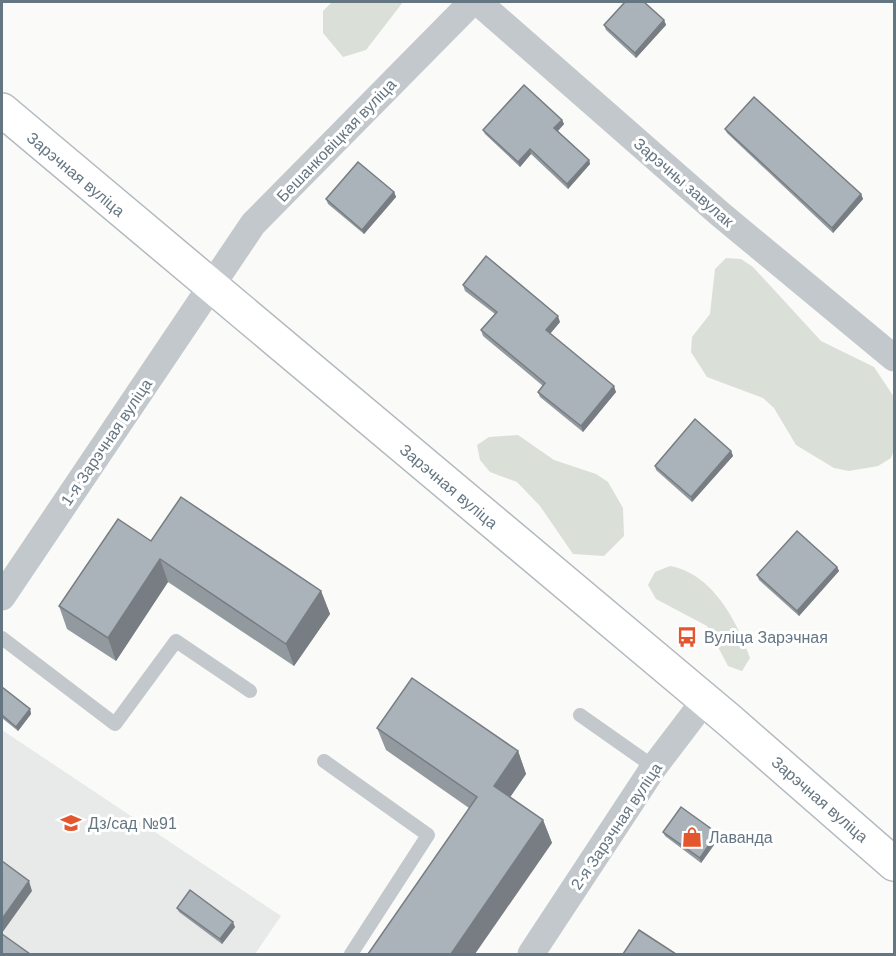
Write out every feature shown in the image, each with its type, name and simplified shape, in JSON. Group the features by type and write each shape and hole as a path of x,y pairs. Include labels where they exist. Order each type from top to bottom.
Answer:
{"street":[{"name":"Бешанковіцкая вуліца","path":"211,288 254,224 472,2"},
{"name":"Зарэчны завулак","path":"478,2 720,214 894,358"},
{"name":"Зарэчная вуліца","path":"2,110 211,288 705,700 894,864"},
{"name":"1-я Зарэчная вуліца","path":"2,597 211,288"},
{"name":"2-я Зарэчная вуліца","path":"531,954 654,767 705,700"}],"lane":[{"path":"2,638 116,724 176,641 250,691"},
{"path":"580,715 654,767"},
{"path":"324,760 428,835 351,954"}],"shaded area":[{"path":"332,2 403,2 366,50 343,57 323,33 323,11"},
{"path":"726,258 741,259 753,267 821,341 874,367 894,397 894,450 891,458 878,466 849,471 834,468 796,445 774,408 763,398 707,377 691,352 692,337 710,314 715,269"},
{"path":"518,435 554,460 596,474 608,482 623,508 624,536 604,556 573,554 540,506 517,482 490,472 480,460 477,445 489,437"},
{"path":"670,566 685,570 698,578 710,588 730,614 750,658 742,671 728,666 707,626 656,599 648,585 655,572"},
{"name":"Дз/сад №91","path":"2,730 281,916 255,954 2,954"}],"building":[{"path":"625,2 644,2 664,20 635,53 604,25"},
{"path":"524,85 562,120 554,128 589,160 567,184 530,149 518,162 483,130"},
{"path":"754,97 861,194 832,228 725,129"},
{"path":"358,162 394,192 362,230 326,199"},
{"path":"486,256 558,316 546,330 614,386 581,426 538,392 545,383 481,330 497,312 463,285"},
{"path":"695,419 731,451 691,497 655,466"},
{"path":"181,497 321,591 286,644 160,559 108,638 59,606 118,519 151,541"},
{"path":"797,531 837,567 797,611 757,575"},
{"path":"412,678 518,751 494,786 543,820 451,954 368,954 477,797 377,728"},
{"path":"2,687 30,709 16,727 2,715"},
{"name":"Лаванда","path":"681,807 717,833 700,858 663,832"},
{"path":"2,861 29,881 2,919"},
{"path":"190,890 233,922 220,939 177,908"},
{"path":"639,930 676,954 623,954"},
{"path":"2,934 30,954 2,954"}],"place":[{"name":"Вуліца Зарэчная","path":"687,637"},
{"name":"Дз/сад №91","path":"71,823"},
{"name":"Лаванда","path":"692,837"}]}
